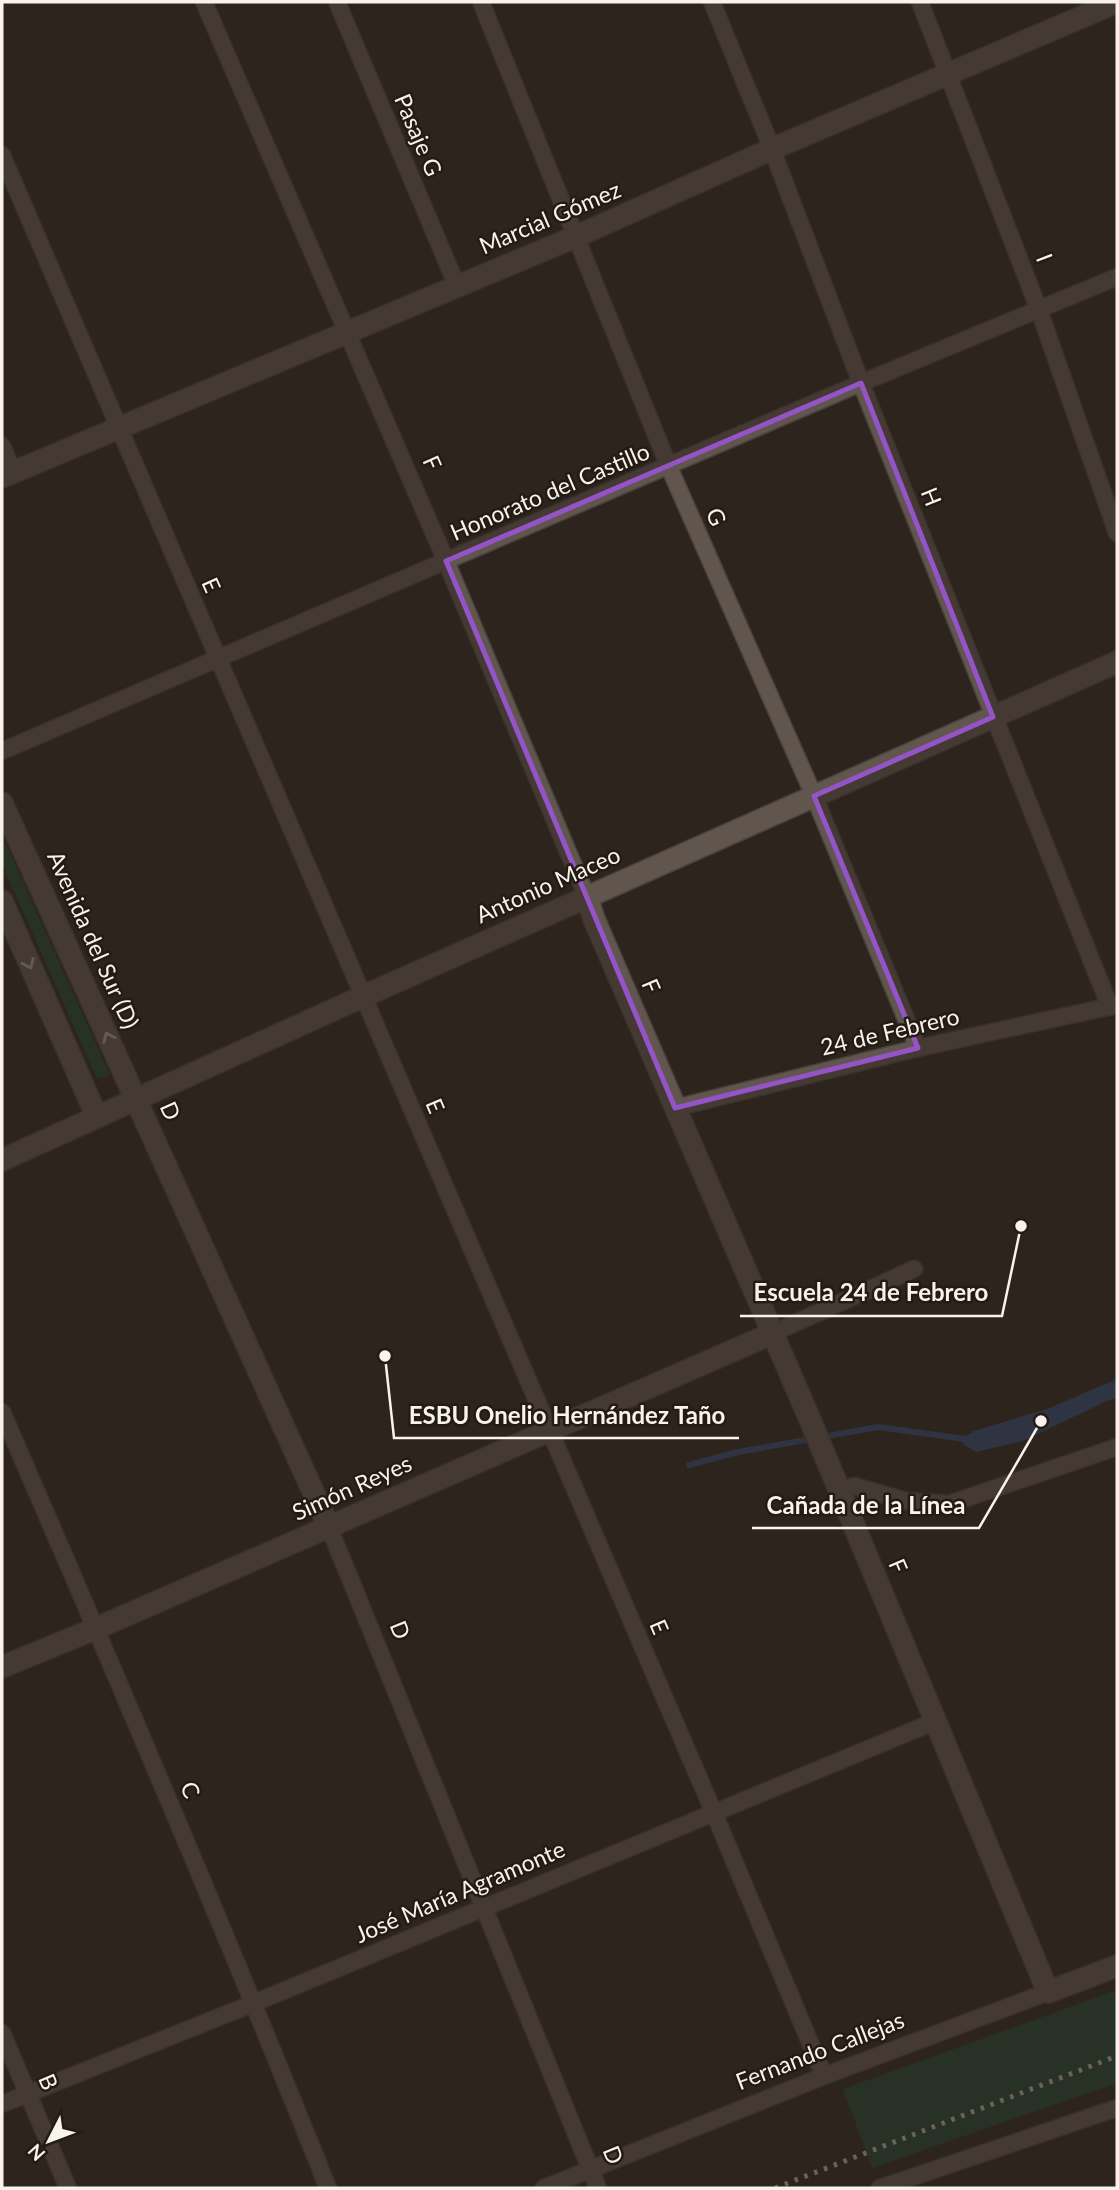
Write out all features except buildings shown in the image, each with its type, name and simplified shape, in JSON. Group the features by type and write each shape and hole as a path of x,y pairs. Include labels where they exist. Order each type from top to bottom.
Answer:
{"street":[{"name":"F","path":"204,2 446,561 594,919 811,1422 1048,1992"},
{"name":"Pasaje G","path":"337,2 457,286"},
{"name":"G","path":"481,2 669,467 814,796 918,1048"},
{"name":"H","path":"712,2 993,717 1114,1006"},
{"name":"I","path":"920,2 1039,310 1117,533"},
{"name":"Marcial Gómez","path":"7,475 575,237 772,149 1117,2"},
{"name":"E","path":"2,155 714,1813 824,2076"},
{"name":"Honorato del Castillo","path":"2,751 861,383 1117,278"},
{"path":"2,446 7,475"},
{"name":"Antonio Maceo","path":"2,1160 363,996 1117,662"},
{"name":"Avenida del Sur (D)","path":"2,803 136,1099"},
{"path":"2,901 97,1117"},
{"name":"24 de Febrero","path":"675,1108 918,1048 1114,1006"},
{"name":"D","path":"136,1099 329,1527 598,2188"},
{"name":"Simón Reyes","path":"2,1667 329,1527 914,1269"},
{"name":"C","path":"2,1412 97,1628 254,2003 328,2188"},
{"path":"835,1483 905,1501 949,1504 1117,1447"},
{"name":"José María Agramonte","path":"2,2104 254,2003 936,1721"},
{"name":"Fernando Callejas","path":"544,2188 824,2076 1117,1966"},
{"name":"B","path":"2,2033 68,2188"},
{"path":"880,2188 1117,2108"}],"highlighted area":[{"path":"861,383 993,717 814,796 918,1048 675,1108 446,561"}],"green space":[{"path":"2,835 110,1075 97,1079 2,864"},
{"path":"1117,1990 1117,2083 872,2168 843,2089"}],"water":[{"path":"1117,1379 1117,1398 1023,1441 976,1452 963,1444 966,1436 974,1431 1047,1409"}],"waterway":[{"path":"689,1465 738,1452 878,1427 972,1440"}],"railway":[{"path":"775,2188 1117,2056"}],"place":[{"name":"Escuela 24 de Febrero","path":"1021,1226"},
{"name":"ESBU Onelio Hernández Taño","path":"385,1356"},
{"name":"Cañada de la Línea","path":"1041,1421"}]}
